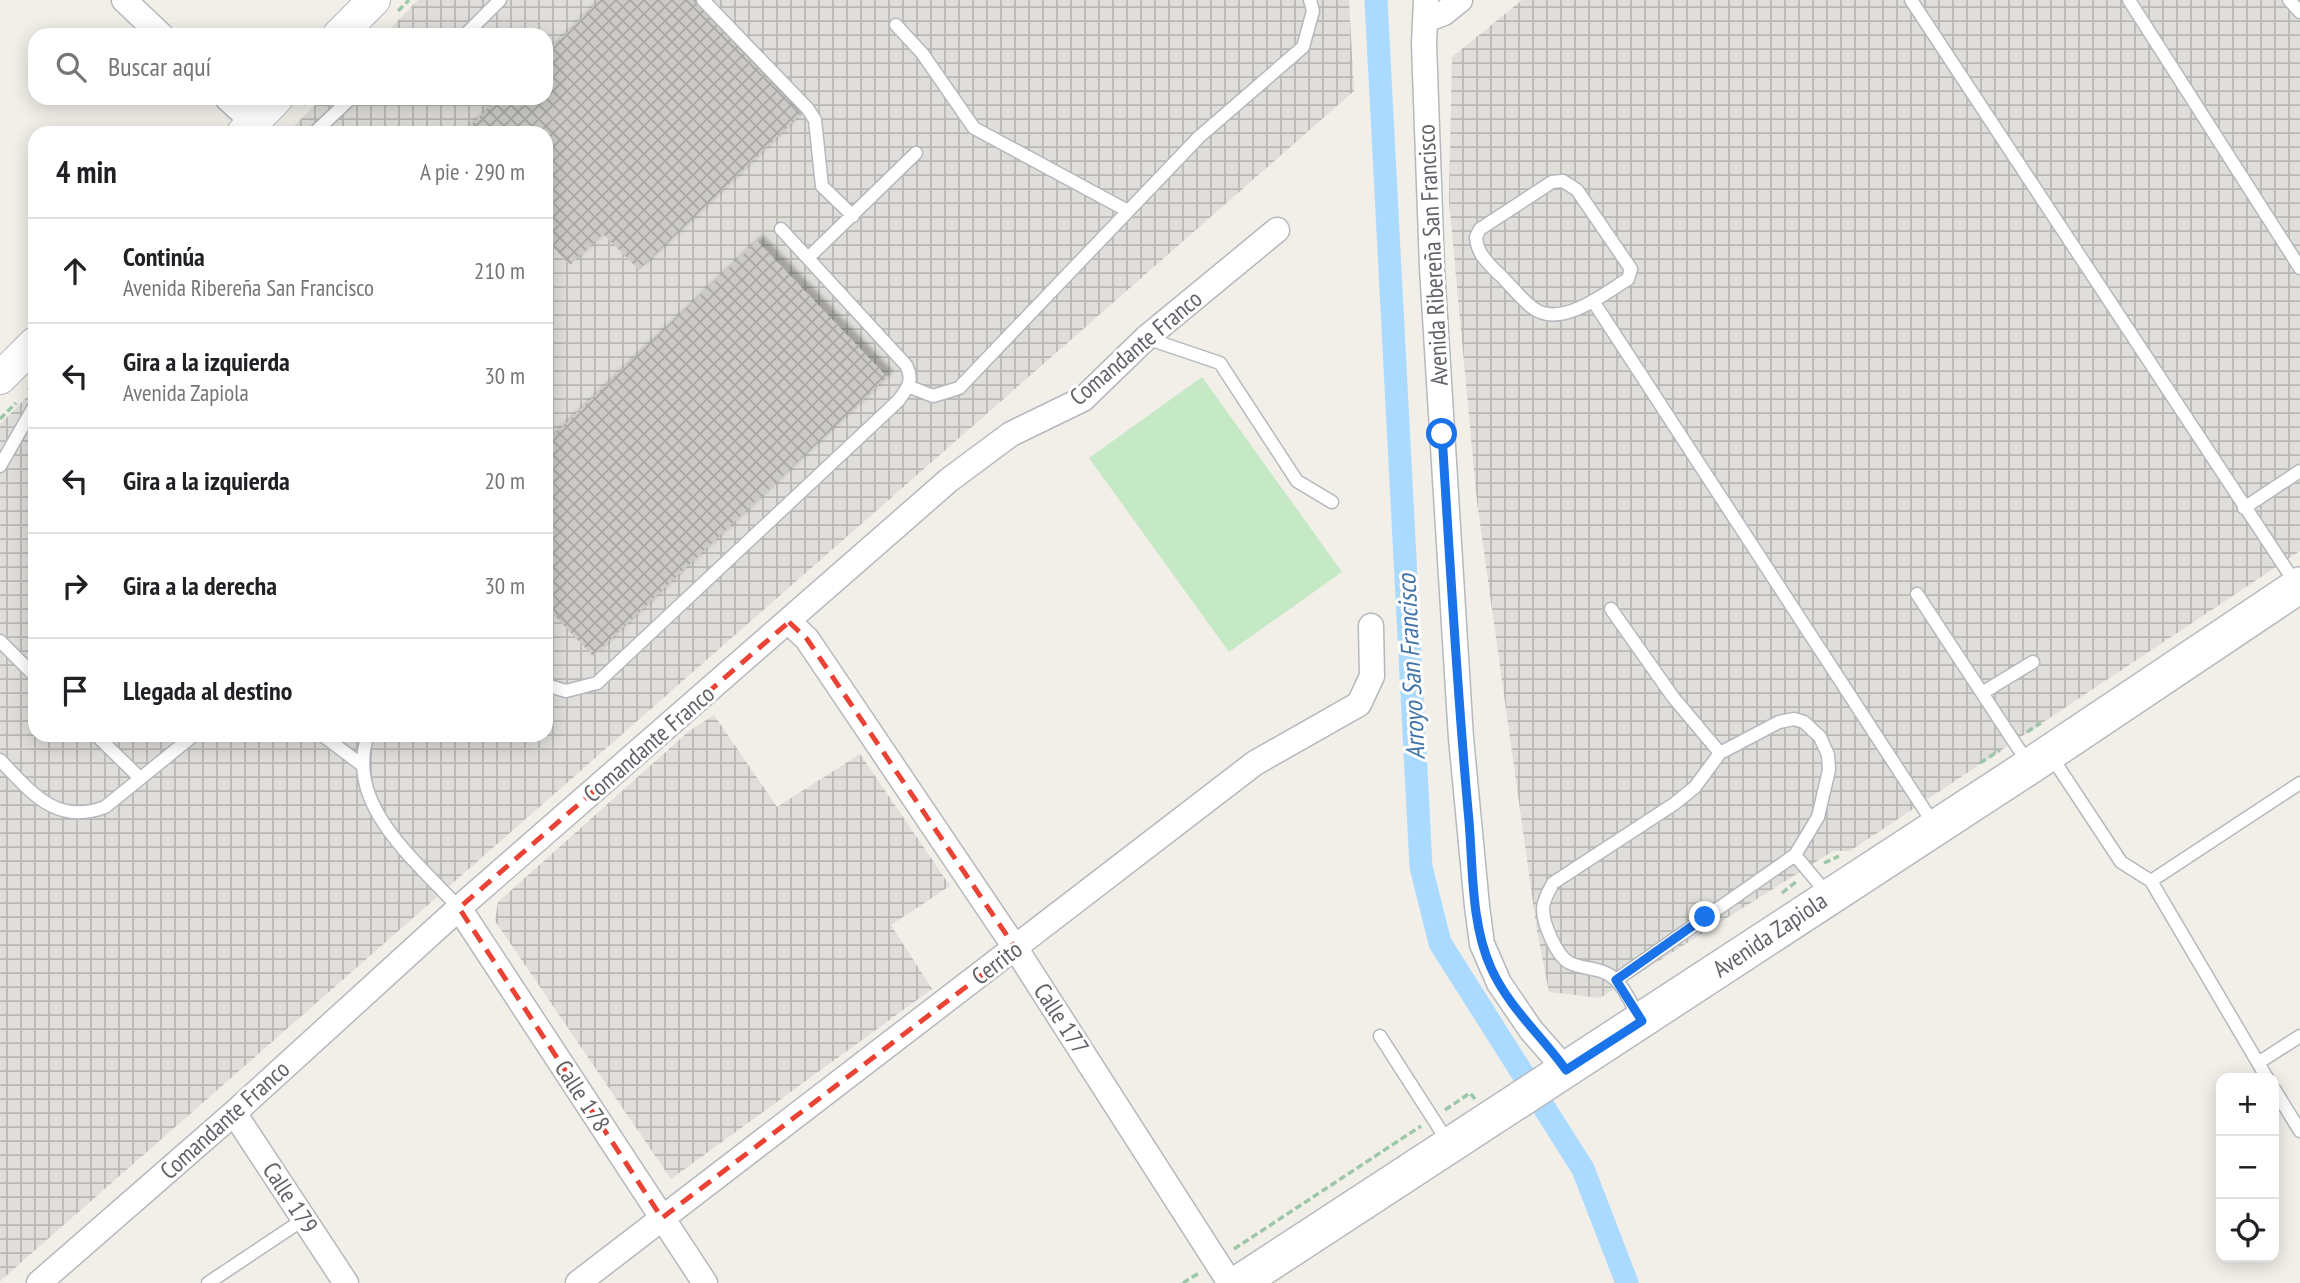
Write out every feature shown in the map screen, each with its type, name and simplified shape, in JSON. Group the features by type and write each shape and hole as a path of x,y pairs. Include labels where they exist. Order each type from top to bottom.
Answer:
{"main road":[{"name":"Avenida Zapiola","path":"1227,1272 1441,1132 1558,1076 2040,760 2299,586"}],"street":[{"path":"124,0 154,28"},
{"path":"346,28 374,0"},
{"path":"1426,10 1444,13 1460,0"},
{"name":"Avenida Ribereña San Francisco","path":"1426,10 1432,268 1461,738 1477,906 1482,944 1499,983 1558,1076"},
{"path":"233,105 247,126"},
{"path":"250,126 270,105"},
{"name":"Comandante Franco","path":"39,1283 234,1113 459,908 949,480 1011,435 1083,399 1146,338 1277,230"},
{"path":"0,378 28,350"},
{"name":"Calle 177","path":"789,622 807,639 1017,949 1227,1272 1230,1283"},
{"name":"Cerrito","path":"578,1283 1255,764 1359,704 1370,685 1371,626"},
{"name":"Calle 178","path":"459,908 705,1283"},
{"name":"Calle 179","path":"234,1113 346,1283"}],"lane":[{"path":"472,28 500,0"},
{"path":"703,0 815,120 822,186 853,216"},
{"path":"910,387 933,396 959,388 1199,137 1303,47 1313,11 1310,0"},
{"path":"1911,0 2244,508 2299,586"},
{"path":"2129,0 2300,268"},
{"path":"2289,0 2300,12"},
{"path":"896,25 922,53 974,128 1128,211"},
{"path":"321,126 344,105"},
{"path":"807,258 916,153"},
{"path":"1552,182 1570,183 1631,270 1628,279 1593,300 1569,312 1553,314 1535,310 1481,255 1476,237 1480,229 1552,182"},
{"path":"553,687 566,691 597,683 910,387 911,373 906,365 781,229"},
{"path":"1593,300 1936,826"},
{"path":"1146,338 1220,363 1297,481 1332,502"},
{"path":"0,466 28,417"},
{"path":"2244,508 2300,471"},
{"path":"1917,594 1982,692 2122,862 2151,881 2264,1073"},
{"path":"1611,609 1673,697 1720,753"},
{"path":"0,641 28,669"},
{"path":"1982,692 2033,662"},
{"path":"1616,980 1795,855 1818,817 1826,793 1828,755 1819,737 1804,722 1794,719 1779,722 1720,753 1695,787 1553,883 1546,895 1543,908 1546,923 1561,954 1569,962 1606,973 1616,980 1642,1021"},
{"path":"103,742 140,778"},
{"path":"0,760 39,800 71,811 93,811 105,807 185,742"},
{"path":"331,742 362,765"},
{"path":"365,742 361,754 366,789 384,824 459,908"},
{"path":"2151,881 2300,783"},
{"path":"1795,855 1829,896"},
{"path":"1380,1036 1441,1132"},
{"path":"2258,1063 2300,1036"},
{"path":"2279,1096 2300,1131"},
{"path":"208,1283 304,1219"}],"path":[{"path":"1183,1283 1227,1272 1441,1132 1470,1093 1490,1108"}],"highlighted area":[{"path":"789,622 807,639 1016,949 662,1218 459,908"}],"shaded area":[{"path":"418,0 1349,0 1354,91 0,1281 0,424 28,396 28,742 553,742 553,126 294,126 315,105 553,105 553,28 391,28"},
{"path":"1522,0 2300,0 2300,551 1850,851 1833,851 1600,998 1549,992 1537,931 1477,502 1449,201 1452,57"},
{"path":"714,715 777,807 860,754 950,886 891,925 932,989 671,1179 495,921 498,902 688,732"}],"green space":[{"path":"1202,377 1342,572 1229,652 1089,458"}],"building":[{"path":"600,0 693,0 801,114 639,270 603,234 570,265 553,247 553,126 470,126 492,105 553,105 553,46"},
{"path":"757,241 887,377 593,656 553,614 553,435"}],"waterway":[{"name":"Arroyo San Francisco","path":"1376,0 1421,867 1440,943 1583,1169 1627,1283"}],"route":[{"path":"1442,434 1461,738 1477,906 1482,944 1490,967 1531,1030 1566,1070 1642,1021 1616,980 1705,917"}]}
